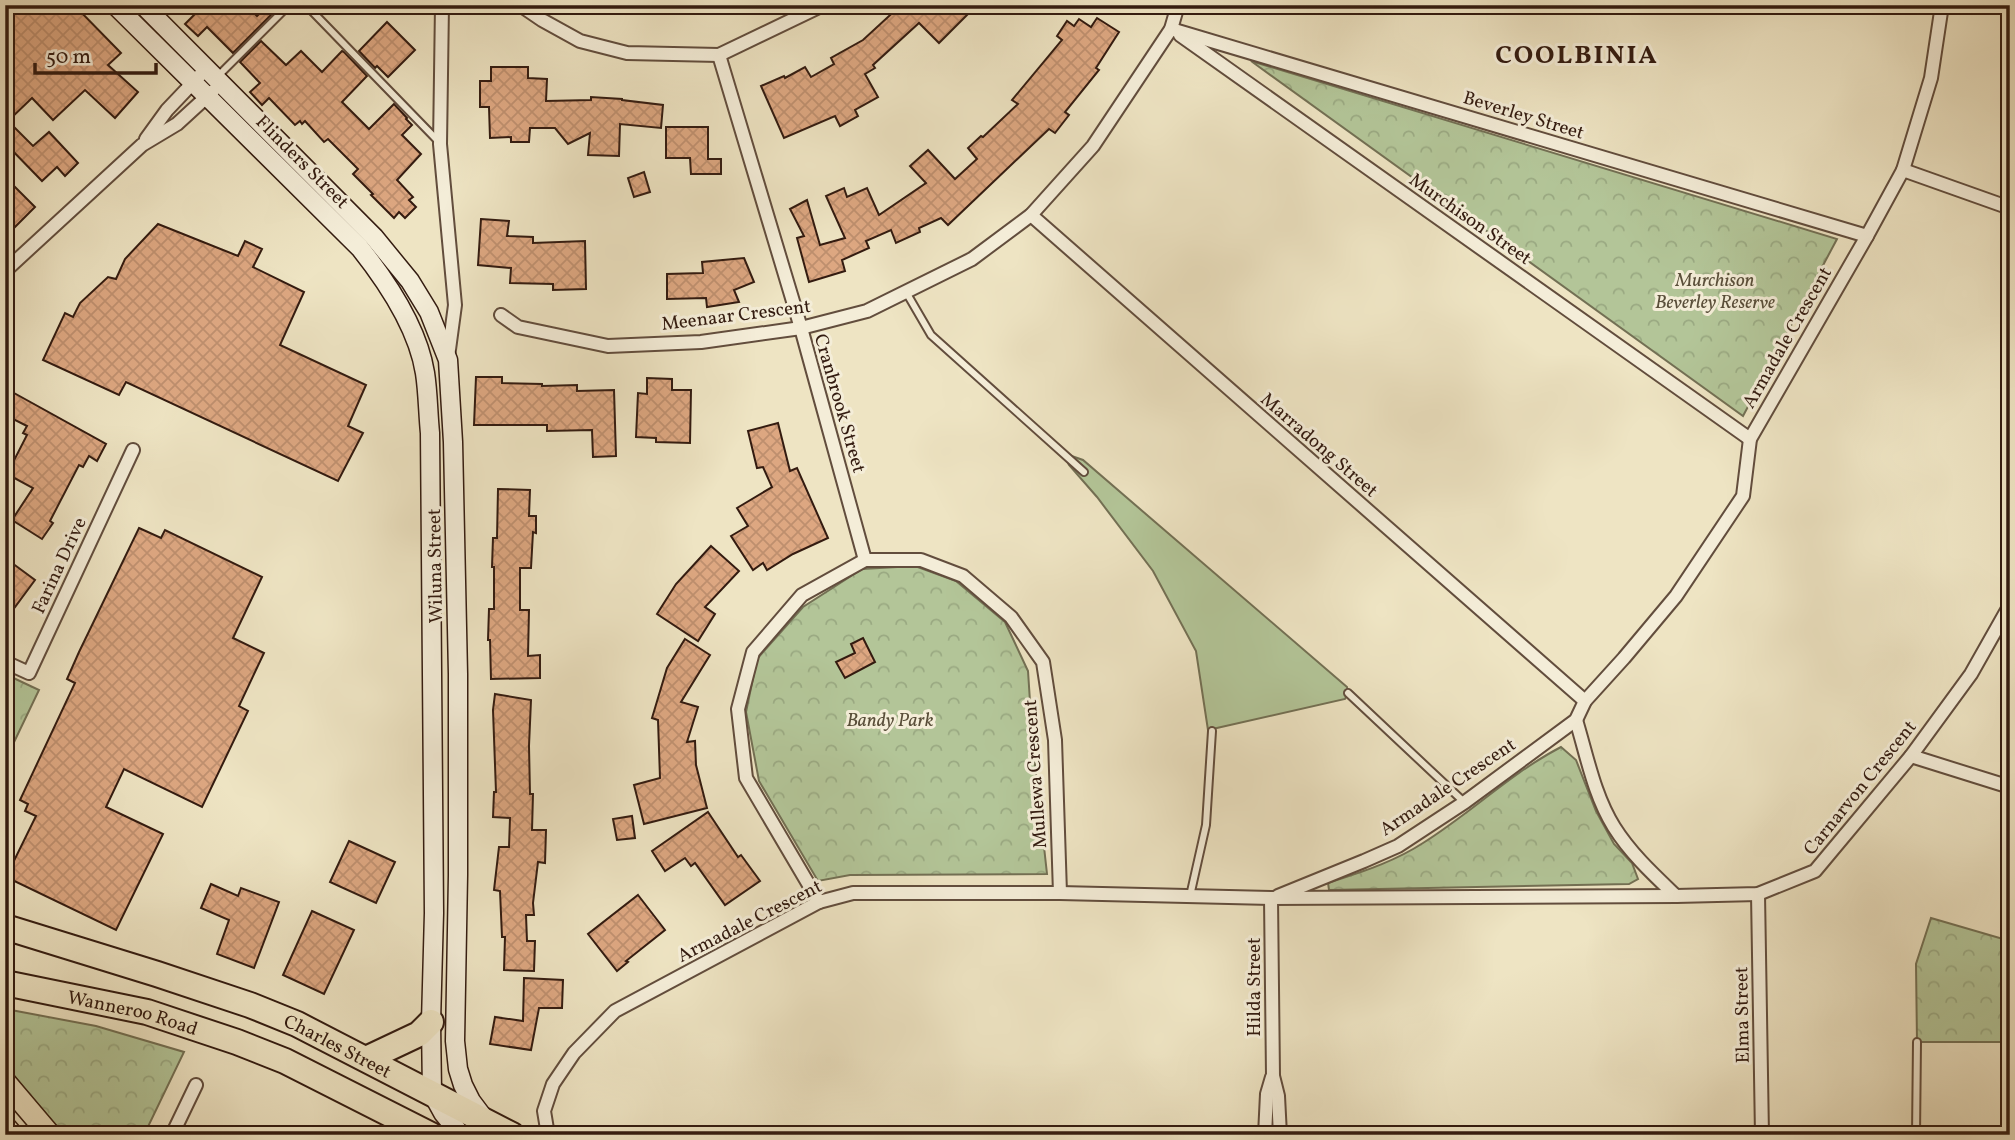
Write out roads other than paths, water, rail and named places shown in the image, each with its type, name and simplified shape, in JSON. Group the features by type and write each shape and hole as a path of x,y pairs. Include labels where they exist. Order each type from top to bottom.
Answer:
{"highway":[{"name":"Charles Street","path":"5,927 157,974 286,1019 512,1135"},
{"name":"Wanneroo Road","path":"5,983 147,1012 258,1050"},
{"path":"5,997 33,988"},
{"path":"366,1059 419,1034 431,1022"},
{"name":"Charles Street","path":"258,1050 431,1135"}],"main road":[{"name":"Flinders Street","path":"115,5 360,248 378,270 413,333 425,372"},
{"name":"Flinders Street","path":"144,5 374,237 411,281 429,312 448,360"},
{"name":"Wiluna Street","path":"448,360 453,442 457,661 455,1041 463,1085 485,1120"},
{"name":"Wiluna Street","path":"425,372 430,433 435,913 431,1022 432,1093"},
{"path":"433,812 458,811"},
{"path":"5,1082 50,1135"},
{"path":"432,1093 443,1113 461,1135"},
{"path":"5,1127 12,1135"}],"street":[{"name":"Wiluna Street","path":"442,5 440,144 455,306 448,360"},
{"path":"520,5 580,41 627,53 719,55 823,5"},
{"name":"Meenaar Crescent","path":"501,315 518,327 608,346 701,342 801,328 867,311 972,258 1031,215 1093,146 1171,29 1178,5"},
{"name":"Armadale Crescent","path":"547,1133 544,1111 553,1084 574,1053 615,1011 819,902 853,893 1060,893 1271,898 1398,846 1465,803 1576,720 1584,702 1676,596 1743,496 1750,439 1903,170 1931,79 1942,5"},
{"name":"Beverley Street","path":"1171,29 1867,236"},
{"name":"Murchison Street","path":"1171,29 1750,439"},
{"name":"Cranbrook Street","path":"719,55 801,328 865,560"},
{"path":"142,145 167,110 193,83 214,77"},
{"path":"5,271 142,145 177,124 207,97 214,77"},
{"path":"1903,170 2010,208"},
{"name":"Marradong Street","path":"1031,215 1584,702"},
{"name":"Farina Drive","path":"5,662 29,673 133,450"},
{"name":"Mullewa Crescent","path":"819,902 746,778 738,709 753,652 802,595 865,560 921,560 962,576 1011,617 1043,662 1055,740 1060,893"},
{"name":"Carnarvon Crescent","path":"1271,898 1758,894 1815,871 1911,756 1971,674 2010,606"},
{"path":"1576,720 1593,779 1614,827 1631,850 1676,896"},
{"path":"1911,756 2010,787"},
{"name":"Elma Street","path":"1758,894 1762,1135"},
{"name":"Hilda Street","path":"1265,1135 1267,1094 1272,1076 1271,898"},
{"name":"Hilda Street","path":"1272,1076 1278,1096 1280,1135"},
{"path":"172,1135 196,1085"}],"lane":[{"path":"214,77 289,5"},
{"path":"306,5 440,144"},
{"path":"906,292 931,335 1084,472"},
{"path":"1348,693 1465,803"},
{"path":"1190,898 1206,825 1212,731"},
{"path":"1916,1135 1917,1042"}],"district":[{"name":"COOLBINIA","path":"1577,54"}],"park label":[{"name":"Murchison Beverley Reserve","path":"1715,290"},
{"name":"Bandy Park","path":"890,719"}]}
